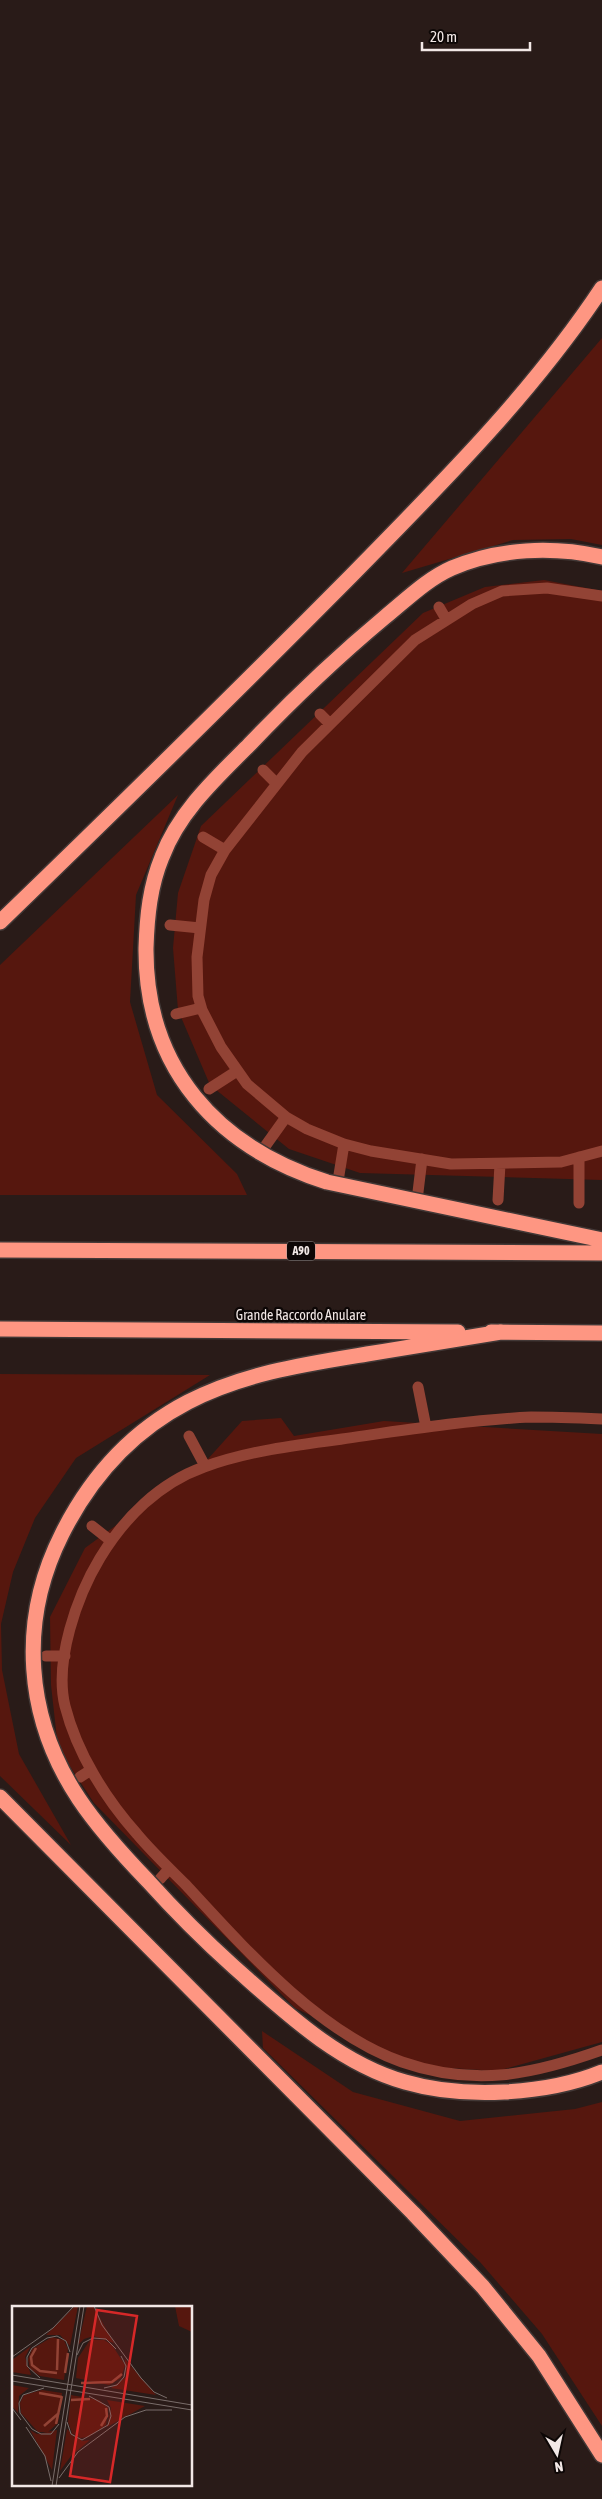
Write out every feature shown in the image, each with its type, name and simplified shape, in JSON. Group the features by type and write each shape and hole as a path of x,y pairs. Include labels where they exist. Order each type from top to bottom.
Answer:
{"highway":[{"path":"0,922 215,714 461,464 542,370 602,288"},
{"path":"602,557 571,551 530,551 502,554 466,562 435,576 358,640 296,696 220,774 185,815 162,855 152,886 147,916 146,954 148,984 156,1020 163,1042 182,1079 208,1113 235,1137 257,1152 296,1172 327,1182 602,1240"},
{"name":"A90","path":"0,1250 602,1252"},
{"name":"Grande Raccordo Anulare","path":"0,1329 602,1333"},
{"path":"502,1332 294,1366 204,1394 151,1425 120,1450 106,1467 84,1496 51,1556 34,1621 34,1677 40,1714 53,1753 78,1798 97,1824 162,1897 208,1944 300,2024 338,2052 370,2069 403,2082 466,2092 517,2090 564,2083 602,2072"},
{"path":"0,1797 484,2287 539,2356 602,2455"}],"shaded area":[{"path":"602,338 602,545 571,539 513,540 402,573"},
{"path":"544,580 602,591 602,1180 360,1173 289,1149 210,1085 178,1010 173,948 178,893 201,826 423,613 485,587"},
{"path":"178,795 136,895 130,1002 157,1095 237,1174 247,1195 0,1195 0,965"},
{"path":"0,1374 210,1375 76,1458 35,1518 13,1572 1,1624 2,1670 19,1754 71,1845 0,1776"},
{"path":"281,1418 294,1436 384,1421 602,1434 602,2042 497,2071 418,2066 295,2008 94,1803 58,1748 51,1685 50,1617 85,1548 192,1470 208,1464 207,1460 242,1421"},
{"path":"262,2031 353,2092 460,2121 575,2109 602,2102 602,2426 542,2334 480,2262 263,2048"}],"waterway":[{"path":"602,596 547,588 502,591 472,604 415,640 302,752 225,850 211,875 204,900 197,957 198,996 202,1010 221,1047 247,1084 286,1117 307,1129 344,1144 371,1151 451,1164 561,1162 602,1151"},
{"path":"439,607 446,619"},
{"path":"320,714 329,723"},
{"path":"263,770 276,783"},
{"path":"203,837 225,850"},
{"path":"170,925 200,928"},
{"path":"176,1014 201,1008"},
{"path":"209,1089 237,1071"},
{"path":"266,1145 286,1117"},
{"path":"338,1181 344,1144"},
{"path":"579,1157 579,1203"},
{"path":"418,1192 422,1159"},
{"path":"498,1200 500,1164"},
{"path":"418,1387 426,1427"},
{"path":"602,1419 531,1417 484,1420 413,1429 290,1446 221,1461 188,1474 158,1492 132,1516 120,1529 91,1573 70,1629 65,1649 62,1688 70,1724 85,1758 103,1790 125,1820 155,1854 258,1961 285,1987 342,2031 371,2049 402,2062 428,2070 478,2076 503,2075 551,2066 602,2050"},
{"path":"189,1436 205,1466"},
{"path":"92,1526 111,1541"},
{"path":"46,1656 65,1656"},
{"path":"80,1777 91,1770"},
{"path":"160,1879 169,1869"}]}
